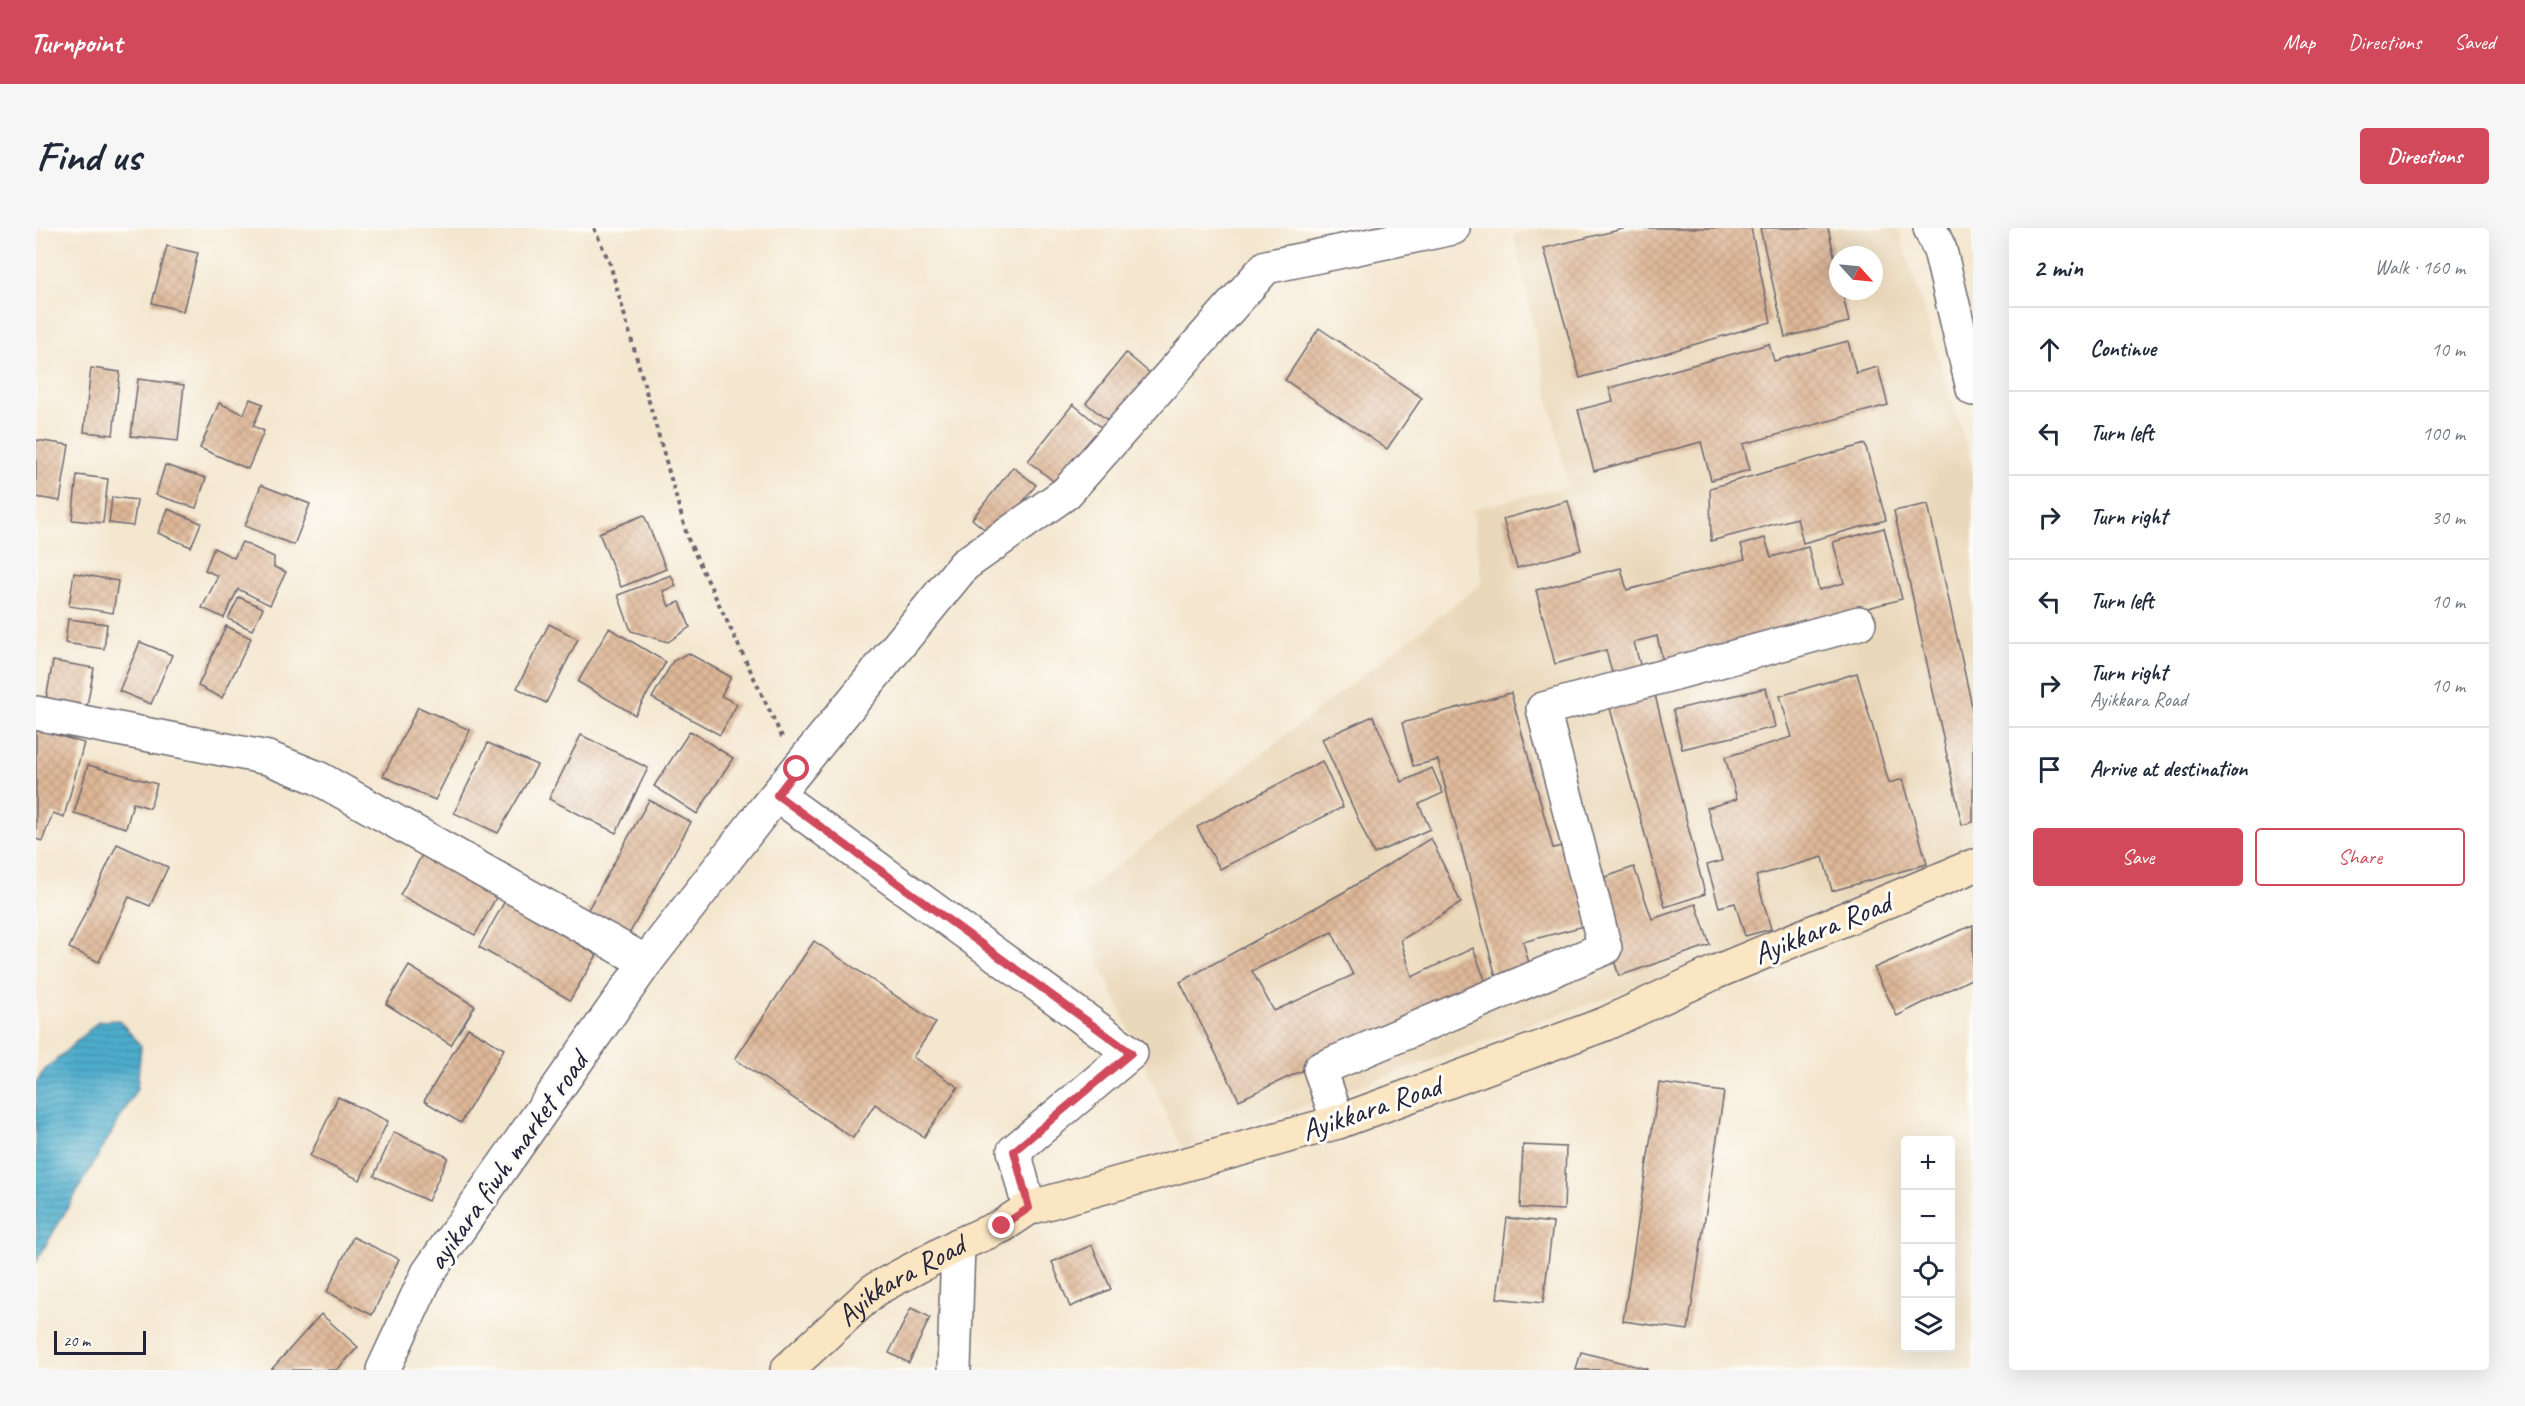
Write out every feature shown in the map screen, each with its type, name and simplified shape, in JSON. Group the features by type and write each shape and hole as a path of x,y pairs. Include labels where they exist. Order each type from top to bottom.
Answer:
{"main road":[{"name":"Ayikkara Road","path":"788,1370 874,1290 958,1245 1002,1226 1029,1208 1338,1122 1605,1024 1716,972 1973,866"}],"street":[{"name":"ayikara fiwh market road","path":"383,1370 428,1273 646,962 797,769 964,565 1066,493 1266,267 1453,228"},
{"path":"1930,228 1940,250 1973,389"},
{"path":"1338,1122 1320,1069 1605,948 1543,709 1859,623"},
{"path":"36,713 268,758 318,778 646,962"},
{"path":"777,795 1131,1053 1014,1151 1029,1208"},
{"path":"954,1370 958,1245"}],"path":[{"path":"594,228 610,264 688,539 797,769"}],"shaded area":[{"path":"1541,228 1898,228 1973,467 1973,843 1726,957 1522,1027 1182,1150 1072,901 1482,583 1473,509 1568,486 1514,235"}],"water":[{"path":"119,1020 141,1046 137,1089 36,1262 36,1082 44,1071 99,1021"}],"building":[{"path":"1627,228 1751,228 1771,322 1580,378 1544,248"},
{"path":"1760,228 1828,228 1832,246 1829,246 1829,300 1844,300 1849,322 1785,337"},
{"path":"167,246 198,253 183,311 152,303"},
{"path":"1319,328 1422,398 1387,449 1285,380"},
{"path":"1848,341 1856,373 1878,367 1888,405 1743,444 1750,470 1711,480 1701,442 1594,471 1578,410 1613,401 1609,388 1769,344 1774,361"},
{"path":"1126,353 1151,374 1112,424 1086,403"},
{"path":"91,368 120,372 113,435 84,432"},
{"path":"138,379 184,385 178,441 131,436"},
{"path":"250,399 263,404 253,426 264,431 248,469 200,448 219,403 244,414"},
{"path":"1073,404 1102,428 1057,484 1028,461"},
{"path":"36,440 69,445 60,501 36,497"},
{"path":"1865,444 1886,520 1803,543 1797,518 1711,541 1710,488"},
{"path":"165,465 206,478 196,508 156,495"},
{"path":"1013,467 1036,485 995,538 972,519"},
{"path":"77,475 108,479 103,523 72,520"},
{"path":"261,485 310,504 294,545 245,526"},
{"path":"112,497 137,500 133,526 109,523"},
{"path":"1568,501 1581,550 1517,568 1503,519"},
{"path":"1928,504 1973,711 1973,822 1962,825 1894,511"},
{"path":"168,509 201,523 191,547 158,533"},
{"path":"644,515 666,569 621,587 599,533"},
{"path":"1884,528 1902,599 1663,662 1657,636 1634,642 1643,676 1615,684 1606,650 1555,664 1536,590 1621,568 1627,590 1745,559 1741,545 1765,538 1771,557 1808,547 1819,590 1844,583 1833,542"},
{"path":"242,542 274,557 274,567 286,572 270,605 238,589 224,618 202,608 218,576 205,570 214,548 234,558"},
{"path":"74,573 118,581 113,613 69,606"},
{"path":"671,575 676,586 663,591 669,606 680,602 690,627 668,642 631,631 618,595"},
{"path":"239,597 263,608 252,630 228,619"},
{"path":"68,619 107,624 104,649 65,643"},
{"path":"549,624 578,639 546,703 517,688"},
{"path":"226,626 251,638 222,698 198,686"},
{"path":"609,628 666,662 635,715 578,682"},
{"path":"140,642 172,655 151,704 119,691"},
{"path":"688,653 731,677 721,696 737,704 720,735 652,698 673,661"},
{"path":"53,661 94,668 87,706 46,699"},
{"path":"1857,673 1889,783 1903,779 1927,864 1832,891 1823,857 1756,876 1771,929 1745,936 1735,903 1719,907 1707,865 1722,861 1707,808 1737,799 1725,757 1792,737 1780,696"},
{"path":"1766,688 1775,727 1682,749 1673,710"},
{"path":"1654,691 1705,894 1665,907 1608,701"},
{"path":"1511,693 1553,848 1566,845 1588,925 1523,942 1530,967 1496,977 1438,760 1413,766 1402,723"},
{"path":"418,707 470,730 435,800 383,776"},
{"path":"1373,716 1402,782 1432,768 1443,793 1419,804 1430,829 1374,854 1322,739"},
{"path":"36,729 84,743 64,817 53,813 42,841 36,839"},
{"path":"690,731 733,758 697,814 654,786"},
{"path":"581,735 648,768 616,833 549,799"},
{"path":"488,743 537,765 498,833 454,813"},
{"path":"1322,761 1343,807 1220,869 1197,827"},
{"path":"88,765 157,784 150,808 133,803 126,828 74,813"},
{"path":"649,800 691,822 628,936 586,913"},
{"path":"1431,838 1461,903 1401,940 1412,977 1473,948 1487,985 1239,1100 1180,982 1344,892","holes":["1332,932 1353,975 1274,1011 1252,971"]},
{"path":"117,844 168,867 150,906 129,897 99,962 69,948"},
{"path":"422,855 497,896 475,935 400,895"},
{"path":"1634,867 1652,919 1696,904 1710,945 1619,976 1589,883"},
{"path":"505,901 597,955 570,1000 479,947"},
{"path":"1973,925 1973,978 1897,1016 1874,968"},
{"path":"814,941 936,1023 913,1057 958,1087 924,1137 875,1104 853,1138 735,1059"},
{"path":"409,966 475,1006 451,1045 386,1004"},
{"path":"468,1028 504,1049 461,1123 424,1101"},
{"path":"1659,1083 1724,1092 1688,1330 1623,1321"},
{"path":"338,1097 388,1121 360,1180 310,1156"},
{"path":"394,1132 448,1157 428,1201 374,1176"},
{"path":"1523,1145 1566,1147 1564,1210 1520,1208"},
{"path":"1507,1218 1553,1223 1543,1303 1497,1298"},
{"path":"353,1237 399,1259 372,1315 327,1292"},
{"path":"1092,1245 1111,1289 1070,1307 1052,1262"},
{"path":"911,1308 930,1317 909,1363 889,1353"},
{"path":"321,1314 358,1347 337,1370 271,1370"},
{"path":"1581,1352 1647,1369 1647,1370 1576,1370"}],"route":[{"path":"797,769 777,795 1131,1053 1014,1151 1029,1208 1002,1226"}]}
